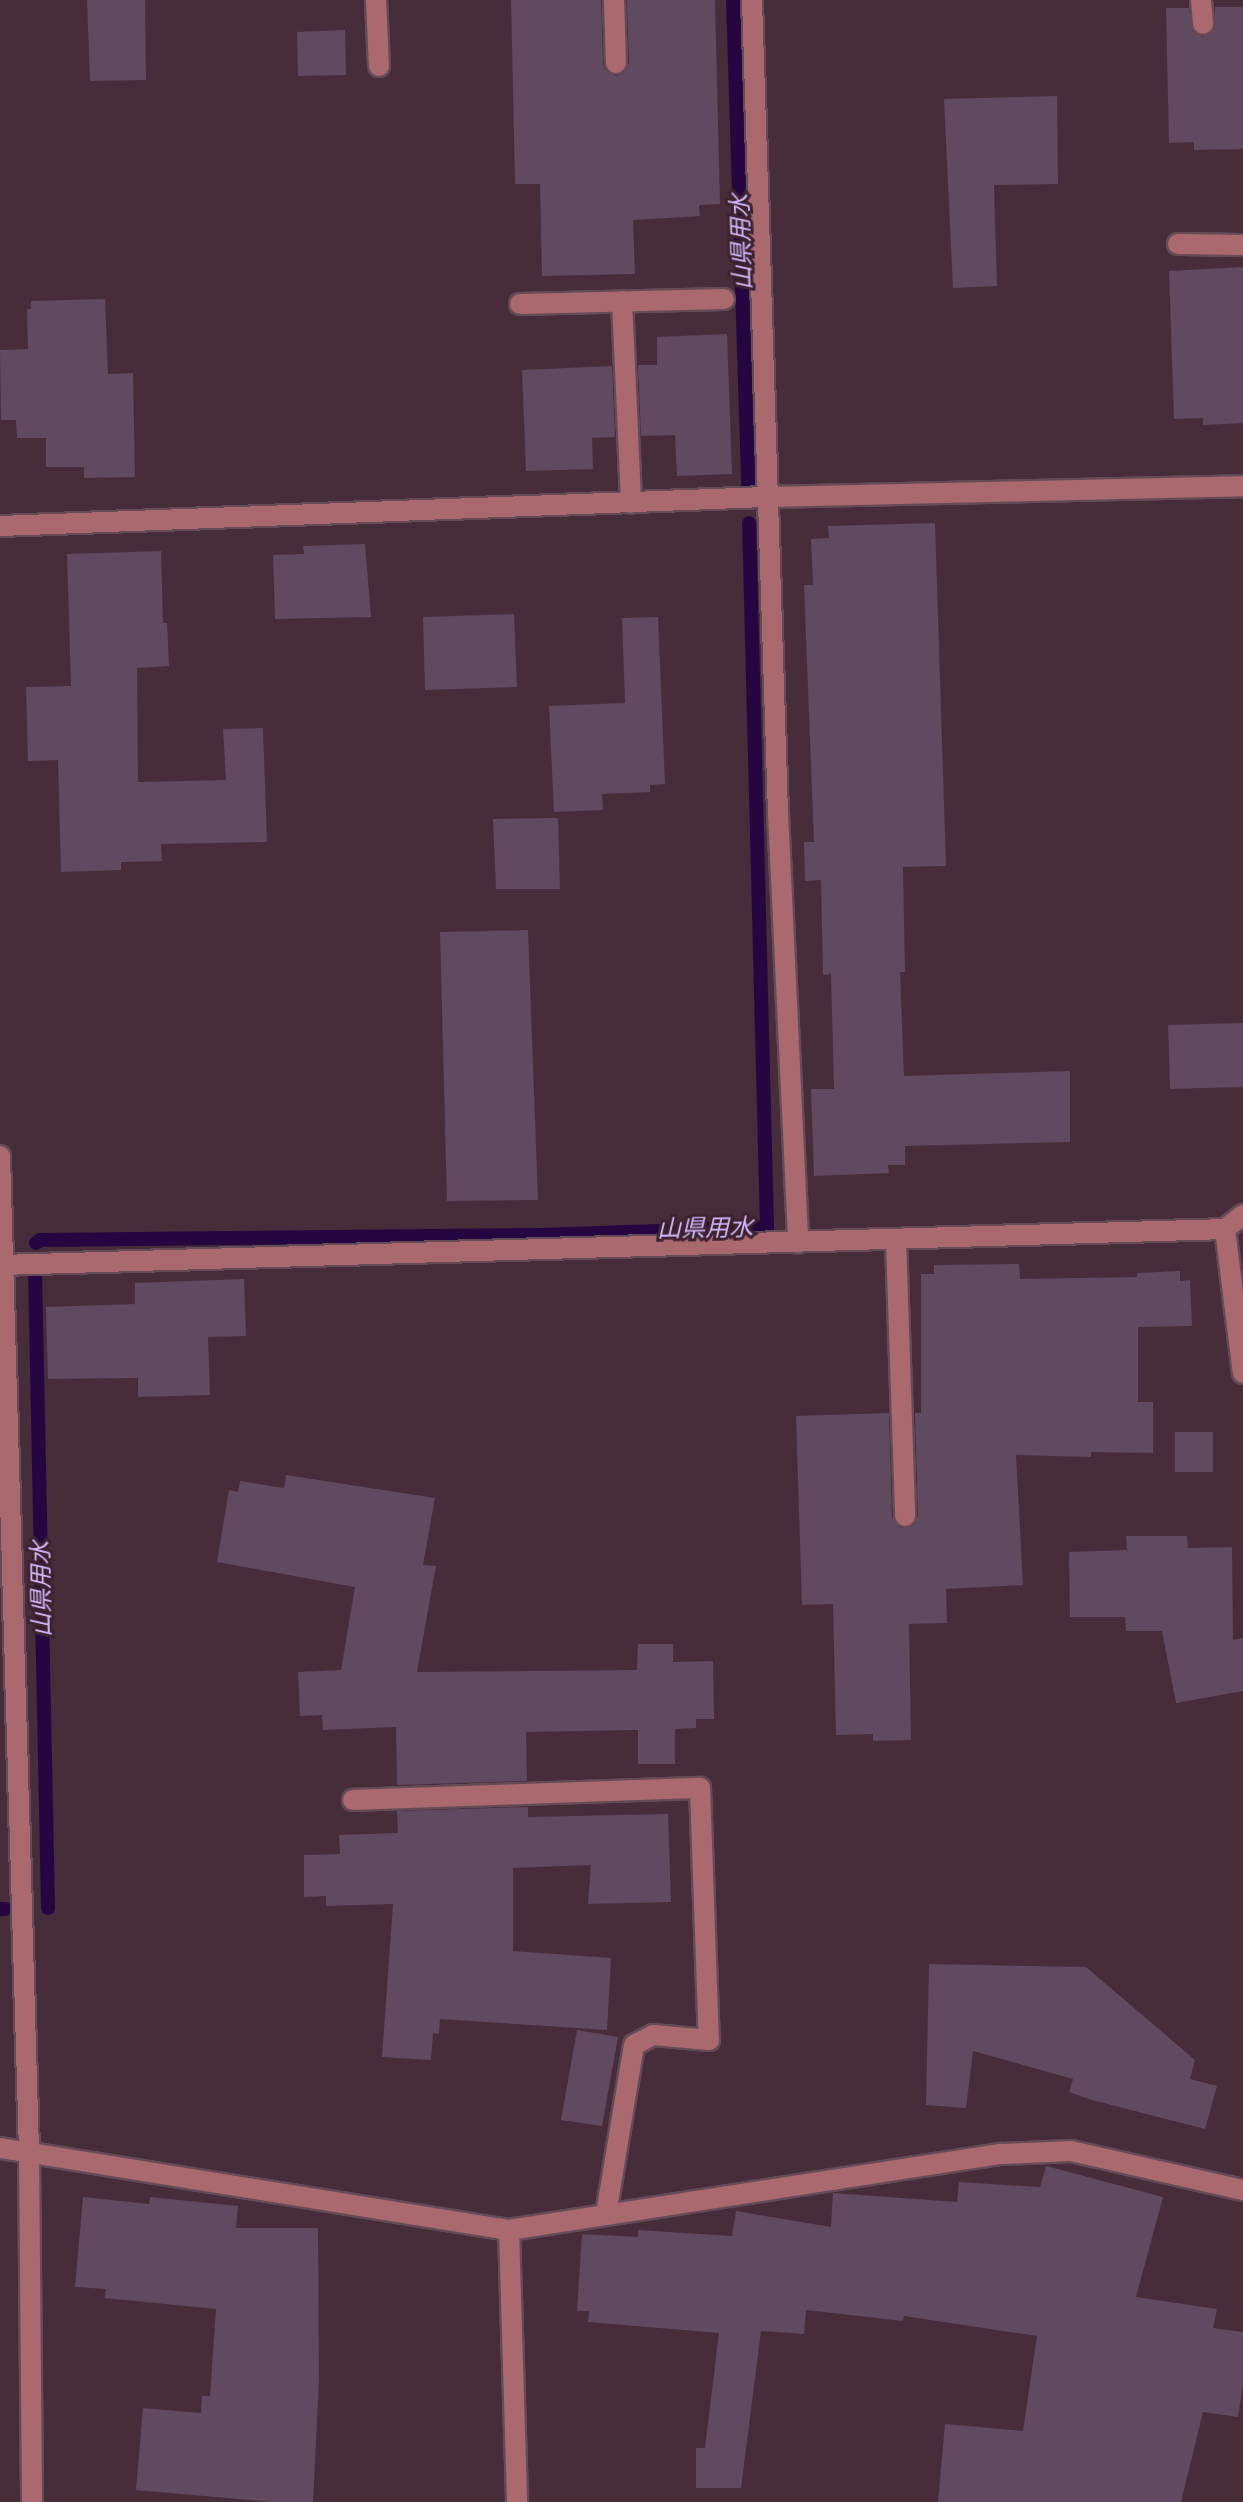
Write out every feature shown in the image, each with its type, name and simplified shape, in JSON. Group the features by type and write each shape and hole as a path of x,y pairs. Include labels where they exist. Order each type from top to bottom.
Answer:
{"street":[{"path":"376,0 379,66"},
{"path":"614,0 616,63"},
{"path":"752,0 767,497 798,1243"},
{"path":"1201,0 1203,24"},
{"path":"1178,244 1243,245"},
{"path":"520,304 724,299"},
{"path":"622,301 631,503"},
{"path":"0,526 767,497 1243,486"},
{"path":"0,1156 10,1883 29,2152 32,2502"},
{"path":"2,1265 1225,1229 1243,1215"},
{"path":"1225,1229 1243,1373"},
{"path":"896,1240 905,1516"},
{"path":"353,1800 700,1788 709,2040 653,2035 634,2045 606,2215"},
{"path":"0,2148 509,2230 1002,2154 1071,2151 1243,2190"},
{"path":"509,2230 517,2502"}],"building":[{"path":"87,0 145,0 146,80 90,81"},
{"path":"511,0 601,0 603,64 605,70 616,76 623,74 629,63 627,0 715,0 720,204 699,205 700,216 633,220 635,274 542,276 540,184 515,184"},
{"path":"1215,7 1243,7 1243,149 1194,150 1194,142 1169,143 1166,8 1189,8 1192,31 1203,37 1215,29"},
{"path":"345,30 346,75 298,76 297,32"},
{"path":"1057,96 1058,184 994,185 997,286 953,288 944,99"},
{"path":"1243,267 1243,423 1203,425 1203,418 1174,419 1169,271"},
{"path":"105,299 108,374 133,373 135,477 84,478 84,467 46,467 46,438 17,438 16,420 1,420 0,350 28,349 27,309 31,309 31,301"},
{"path":"727,334 732,474 677,476 675,435 641,436 638,365 657,365 657,337"},
{"path":"612,366 615,437 592,438 593,469 526,471 522,370"},
{"path":"935,523 946,866 903,867 905,972 900,972 904,1076 1070,1071 1070,1142 905,1146 905,1165 888,1165 889,1173 814,1176 811,1089 834,1089 831,974 823,975 821,880 805,881 804,842 814,842 804,585 813,585 811,539 829,538 828,526"},
{"path":"365,544 371,617 275,619 273,555 304,554 303,546"},
{"path":"161,551 163,623 167,623 169,666 137,668 138,782 226,780 223,729 263,728 267,842 161,844 162,861 121,862 121,870 61,872 58,760 28,761 26,687 71,686 67,554"},
{"path":"514,614 517,687 425,690 423,617"},
{"path":"658,617 665,784 650,785 650,792 602,794 603,810 554,812 549,706 625,703 622,618"},
{"path":"558,818 560,889 496,889 493,819"},
{"path":"528,930 538,1200 447,1201 440,932"},
{"path":"1243,1023 1243,1087 1170,1089 1168,1025"},
{"path":"1019,1264 1020,1279 1137,1277 1137,1273 1180,1271 1180,1281 1190,1280 1192,1326 1138,1327 1138,1402 1153,1402 1153,1453 1091,1452 1091,1457 1016,1455 1023,1585 946,1589 947,1623 909,1624 911,1740 873,1741 873,1734 836,1735 833,1604 802,1605 796,1416 889,1413 892,1517 900,1528 912,1527 918,1516 915,1413 921,1413 921,1274 934,1274 934,1265"},
{"path":"244,1279 246,1336 208,1337 210,1395 138,1397 138,1378 48,1379 46,1307 135,1304 135,1283"},
{"path":"1175,1432 1213,1432 1213,1472 1175,1472"},
{"path":"286,1475 435,1498 423,1565 436,1566 417,1672 637,1670 638,1644 673,1644 673,1662 713,1661 714,1719 696,1719 696,1728 675,1729 675,1764 638,1764 638,1730 526,1732 527,1781 397,1785 396,1727 323,1730 322,1715 300,1716 298,1672 341,1670 355,1587 217,1562 229,1490 238,1492 240,1481 284,1488"},
{"path":"1126,1536 1187,1536 1188,1548 1232,1547 1233,1640 1243,1638 1243,1691 1176,1703 1162,1631 1126,1631 1125,1617 1070,1617 1069,1552 1127,1550"},
{"path":"528,1807 528,1817 668,1814 671,1902 588,1904 591,1865 513,1868 513,1951 611,1958 607,2030 440,2019 439,2034 433,2033 431,2060 382,2057 393,1904 326,1906 326,1896 304,1897 304,1855 340,1854 339,1835 398,1833 397,1811"},
{"path":"929,1964 1086,1967 1195,2060 1190,2079 1217,2086 1205,2129 1092,2100 1069,2092 1073,2079 973,2051 966,2108 926,2105"},
{"path":"577,2030 618,2037 602,2126 561,2120"},
{"path":"1046,2166 1163,2197 1136,2297 1217,2309 1213,2328 1243,2332 1243,2385 1238,2417 1203,2412 1181,2502 938,2502 945,2424 1023,2431 1037,2336 904,2316 903,2321 806,2310 804,2334 761,2331 741,2488 696,2488 696,2448 705,2448 719,2333 588,2322 589,2311 577,2311 582,2234 638,2237 638,2230 732,2236 736,2211 831,2227 833,2193 957,2202 959,2182 1040,2187"},
{"path":"83,2197 149,2204 150,2197 238,2206 236,2228 318,2228 319,2381 313,2502 272,2502 136,2490 143,2408 201,2413 202,2396 210,2396 216,2309 105,2298 106,2289 75,2287"}],"waterway":[{"name":"山県用水","path":"733,0 748,485"},
{"name":"山県用水","path":"36,1243 40,1240 543,1235 767,1227 749,523"},
{"name":"山県用水","path":"35,1270 48,1908"},
{"name":"山県用水","path":"0,1909 5,1909"}]}
